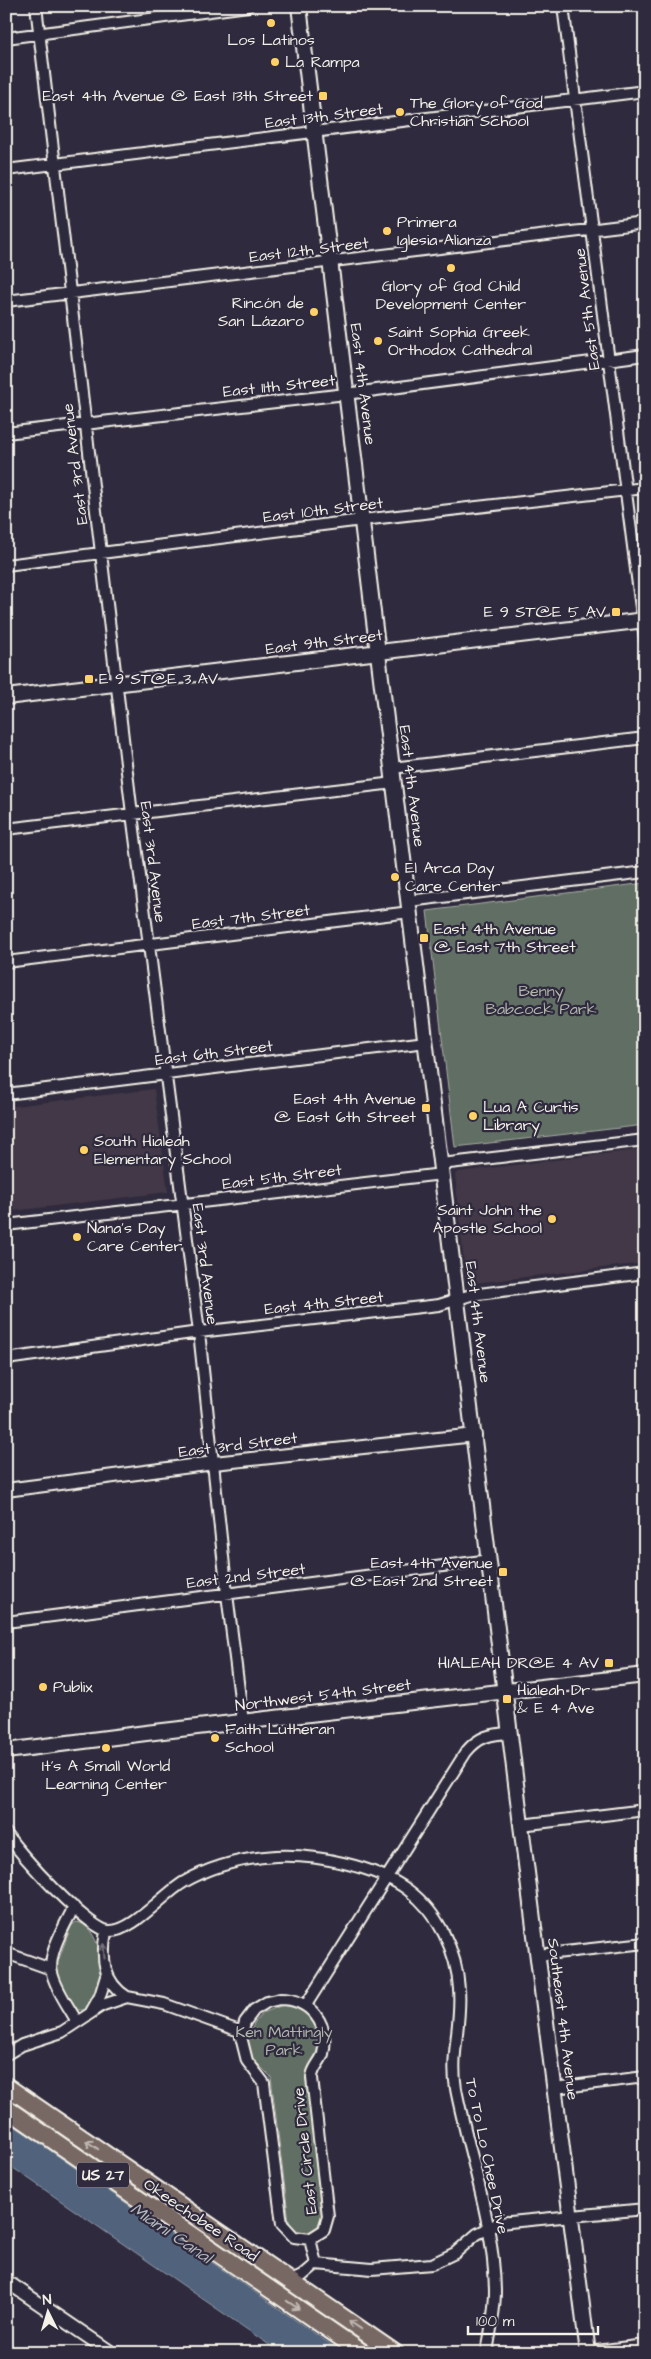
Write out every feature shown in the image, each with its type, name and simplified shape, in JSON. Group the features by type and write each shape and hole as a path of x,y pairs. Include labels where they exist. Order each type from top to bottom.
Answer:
{"highway":[{"name":"Okeechobee Road","path":"6,2086 395,2353"},
{"name":"Okeechobee Road","path":"6,2108 363,2353"},
{"path":"253,2277 278,2282 291,2282"}],"main road":[{"name":"East 4th Avenue","path":"299,6 505,1690"},
{"name":"East 9th Street","path":"6,697 644,620"},
{"name":"Northwest 54th Street","path":"6,1751 505,1690 645,1675"},
{"name":"Southeast 4th Avenue","path":"505,1690 588,2352"}],"street":[{"name":"East 3rd Avenue","path":"36,6 132,814 199,1332 227,1594 244,1722"},
{"path":"6,38 248,6"},
{"name":"East 5th Avenue","path":"563,6 645,638"},
{"name":"East 13th Street","path":"6,170 645,91"},
{"name":"East 12th Street","path":"6,301 645,223"},
{"name":"East 11th Street","path":"6,433 346,394 645,355"},
{"name":"East 10th Street","path":"6,565 362,520 645,488"},
{"path":"392,768 645,738"},
{"path":"6,829 394,783"},
{"name":"East 7th Street","path":"6,962 149,944 645,872"},
{"name":"East 6th Street","path":"6,1094 426,1042"},
{"name":"East 5th Street","path":"6,1225 182,1204 645,1140"},
{"name":"East 4th Street","path":"6,1358 199,1332 439,1305 471,1295 645,1273"},
{"name":"East 3rd Street","path":"6,1490 214,1464 474,1435"},
{"name":"East 2nd Street","path":"6,1622 490,1560"},
{"path":"6,1834 23,1858 95,1926 106,1931 104,1946 107,1972 112,1985 128,1997 164,2004 242,2032 252,2013 267,2002 285,1999 306,2005 470,1748 484,1736 510,1733"},
{"path":"521,1825 645,1810"},
{"name":"To To Lo Chee Drive","path":"106,1931 115,1930 130,1924 185,1881 209,1870 244,1860 286,1856 318,1857 352,1866 388,1879 406,1888 428,1908 443,1934 456,1963 460,2004 454,2076 488,2229 495,2290 487,2353"},
{"path":"74,1907 53,1954 51,1969 55,1981 77,2022"},
{"path":"538,1955 645,1943"},
{"path":"6,1953 51,1969"},
{"path":"91,2013 100,1996 107,1972"},
{"path":"7,2054 22,2044 62,2032 108,2003 128,1997"},
{"name":"East Circle Drive","path":"242,2032 245,2057 264,2083 281,2221 286,2231 294,2237 310,2239 324,2230 328,2212 312,2078 312,2072 323,2053 324,2035 317,2015 306,2005"},
{"path":"555,2088 645,2077"},
{"path":"291,2282 302,2276 316,2264 372,2269 426,2265 438,2262 455,2253 477,2234 506,2222 645,2209"},
{"path":"310,2239 316,2264"},
{"path":"6,2281 112,2353"},
{"path":"588,2352 645,2345"}],"shaded area":[{"name":"South Hialeah Elementary School","path":"154,1089 168,1192 6,1212 6,1107"},
{"name":"Saint John the Apostle School","path":"645,1149 645,1263 466,1284 455,1175 457,1172"}],"green space":[{"name":"Benny Babcock Park","path":"645,883 645,1125 455,1147 427,911"},
{"path":"76,1922 84,1925 90,1931 99,1950 102,1962 103,1973 100,1990 87,2010 76,2010 57,1973 56,1967 71,1926"},
{"name":"Ken Mattingly Park","path":"283,2005 307,2014 314,2021 319,2037 314,2058 307,2070 323,2212 316,2230 303,2234 292,2229 289,2221 271,2077 253,2059 248,2041 254,2023 263,2013"}],"water":[{"path":"6,2120 343,2353 281,2353 6,2163"}],"place":[{"name":"Los Latinos","path":"271,23"},
{"name":"La Rampa","path":"275,62"},
{"name":"East 4th Avenue @ East 13th Street","path":"323,96"},
{"name":"The Glory of God Christian School","path":"400,112"},
{"name":"Primera Iglesia Alianza","path":"387,231"},
{"name":"Glory of God Child Development Center","path":"451,268"},
{"name":"Rincón de San Lázaro","path":"314,312"},
{"name":"Saint Sophia Greek Orthodox Cathedral","path":"378,341"},
{"name":"E 9 ST@E 5 AV","path":"616,612"},
{"name":"E 9 ST@E 3 AV","path":"89,679"},
{"name":"El Arca Day Care Center","path":"395,877"},
{"name":"East 4th Avenue @ East 7th Street","path":"424,938"},
{"name":"East 4th Avenue @ East 6th Street","path":"426,1108"},
{"name":"Lua A Curtis Library","path":"473,1116"},
{"name":"South Hialeah Elementary School","path":"84,1150"},
{"name":"Saint John the Apostle School","path":"552,1219"},
{"name":"Nana's Day Care Center","path":"77,1237"},
{"name":"East 4th Avenue @ East 2nd Street","path":"503,1572"},
{"name":"HIALEAH DR@E 4 AV","path":"609,1663"},
{"name":"Publix","path":"43,1687"},
{"name":"Hialeah Dr & E 4 Ave","path":"507,1699"},
{"name":"Faith Lutheran School","path":"215,1738"},
{"name":"It's A Small World Learning Center","path":"106,1748"}],"water label":[{"name":"Miami Canal","path":"171,2233"}]}
